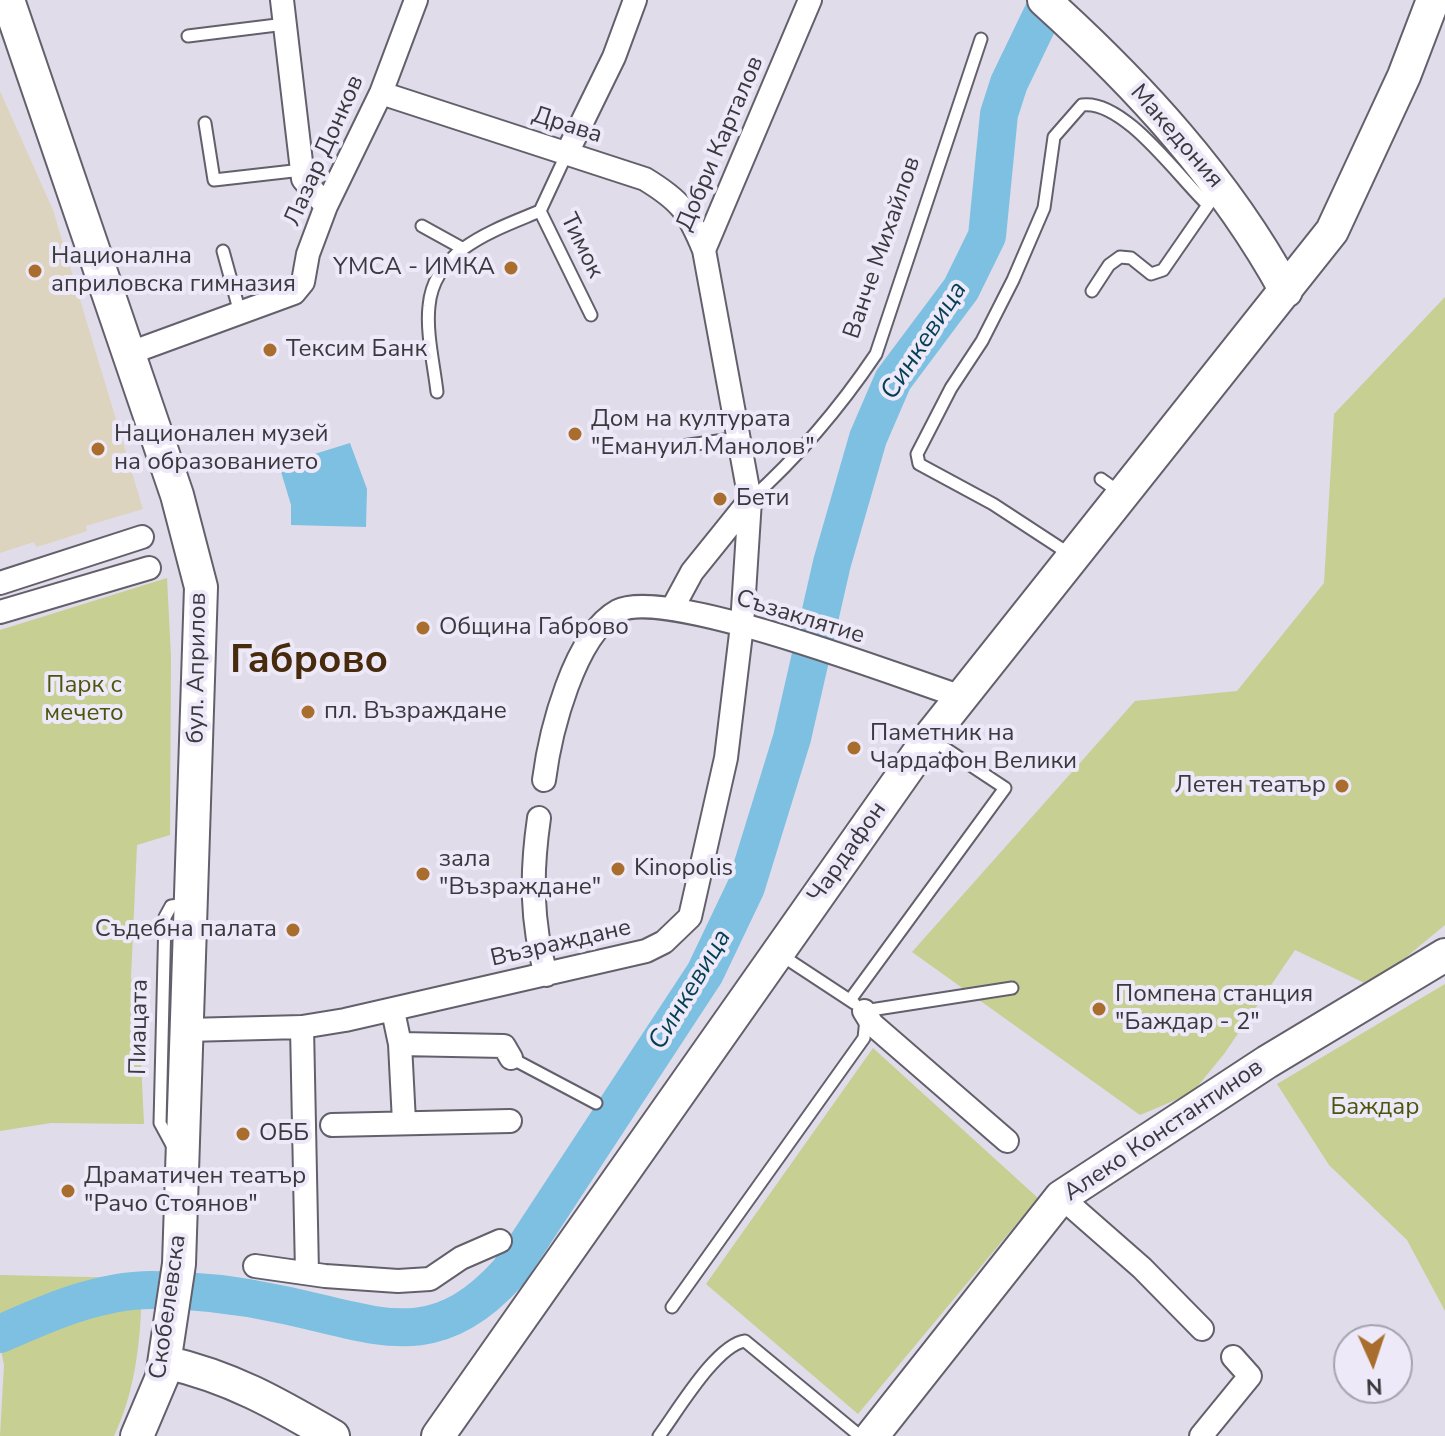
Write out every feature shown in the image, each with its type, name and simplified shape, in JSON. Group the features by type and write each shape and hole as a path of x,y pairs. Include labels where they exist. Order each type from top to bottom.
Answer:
{"main road":[{"name":"бул. Априлов","path":"8,0 130,353 188,531 201,587 187,1030"},
{"name":"Македония","path":"1044,0 1084,36 1214,195 1255,234 1286,291"},
{"name":"Чардафон","path":"438,1436 929,738 1075,558 1112,487 1286,291 1332,231 1404,76 1433,0"},
{"name":"Алеко Константинов","path":"872,1436 1061,1197 1267,1062 1445,955"},
{"name":"Скобелевска","path":"137,1436 156,1396 167,1352 179,1264 187,1030"},
{"path":"167,1352 202,1370 256,1391 333,1436"}],"street":[{"path":"282,0 303,179 326,206"},
{"name":"Лазар Донков","path":"130,353 294,293 303,282 308,254 326,206 381,93 416,0"},
{"path":"567,153 614,57 635,0"},
{"name":"Добри Карталов","path":"750,500 704,250 810,0"},
{"name":"Драва","path":"381,93 645,179 675,197 688,212 704,250"},
{"path":"672,609 692,572 750,500"},
{"path":"750,500 753,629"},
{"path":"0,583 142,537"},
{"path":"0,612 149,568"},
{"name":"Съзаклятие","path":"544,780 564,690 580,656 608,618 631,607 672,609 753,629 962,697"},
{"name":"Възраждане","path":"187,1030 302,1027 393,1011 646,951 664,942 690,917 753,629"},
{"path":"539,818 533,871 533,921 546,975"},
{"path":"857,1006 872,1024 1007,1141"},
{"path":"393,1011 400,1044 404,1122"},
{"path":"302,1027 307,1273"},
{"path":"400,1044 504,1046 511,1058"},
{"path":"332,1125 510,1121"},
{"path":"1061,1197 1142,1268 1202,1329"},
{"path":"255,1266 398,1281 430,1279 461,1258 500,1241"},
{"path":"1201,1436 1250,1376 1233,1357"}],"lane":[{"path":"188,36 285,24"},
{"name":"Ванче Михайлов","path":"750,500 796,458 846,399 876,354 981,39"},
{"path":"1075,558 993,504 931,472 919,464 917,454 1013,280 1044,208 1054,137 1065,120 1082,105 1097,103 1109,109 1214,195 1163,270 1151,274 1131,258 1120,257 1109,265 1092,291"},
{"path":"205,123 214,180 302,170"},
{"name":"Тимок","path":"567,153 540,211 591,315"},
{"path":"437,392 428,305 444,268 460,247 540,211"},
{"path":"422,226 460,247"},
{"path":"223,251 240,313"},
{"path":"682,446 739,438"},
{"path":"857,1006 1005,788 929,738"},
{"name":"Пиацата","path":"183,1165 160,1123 161,1022 165,917 171,906 191,904"},
{"path":"672,1307 864,1038 867,1024 857,1006 777,953"},
{"path":"857,1006 1012,988"},
{"path":"511,1058 596,1103"},
{"path":"659,1436 717,1358 736,1342 745,1341 860,1436"}],"shaded area":[{"name":"Национална априловска гимназия","path":"0,91 53,210 143,509 86,526 87,531 50,543 36,547 34,542 0,553"}],"green space":[{"path":"1445,297 1445,925 1371,986 1295,950 1224,1054 1192,1093 1140,1115 912,952 1135,701 1237,691 1324,583 1334,414"},
{"name":"Парк с мечето","path":"167,578 171,657 170,835 137,845 131,977 139,1019 144,1124 51,1123 0,1131 0,630"},
{"name":"Баждар","path":"1445,984 1445,1311 1407,1240 1329,1165 1277,1084"},
{"path":"873,1048 1038,1198 858,1414 706,1284"},
{"path":"0,1275 132,1278 142,1282 133,1380 114,1436 0,1436 4,1365 0,1346"}],"water":[{"path":"350,443 367,489 366,527 291,525 291,505 279,465"}],"waterway":[{"name":"Синкевица","path":"0,1334 93,1298 152,1290 248,1298 374,1325 428,1325 454,1316 481,1299 509,1272 705,973 746,887 792,738 832,563 868,438 893,380 961,289 987,236 999,114 1009,83 1049,0"}],"place":[{"name":"YMCA - ИМКА","path":"511,268"},
{"name":"Национална априловска гимназия","path":"35,271"},
{"name":"Тексим Банк","path":"270,350"},
{"name":"Дом на културата \"Емануил Манолов\"","path":"575,434"},
{"name":"Национален музей на образованието","path":"98,449"},
{"name":"Бети","path":"720,499"},
{"name":"Община Габрово","path":"423,628"},
{"name":"пл. Възраждане","path":"308,712"},
{"name":"Паметник на Чардафон Велики","path":"854,748"},
{"name":"Летен театър","path":"1342,786"},
{"name":"Kinopolis","path":"618,869"},
{"name":"зала \"Възраждане\"","path":"423,874"},
{"name":"Съдебна палата","path":"293,930"},
{"name":"Помпена станция \"Баждар - 2\"","path":"1099,1009"},
{"name":"ОББ","path":"243,1134"},
{"name":"Драматичен театър \"Рачо Стоянов\"","path":"68,1191"}],"district":[{"name":"Габрово","path":"309,662"}]}
